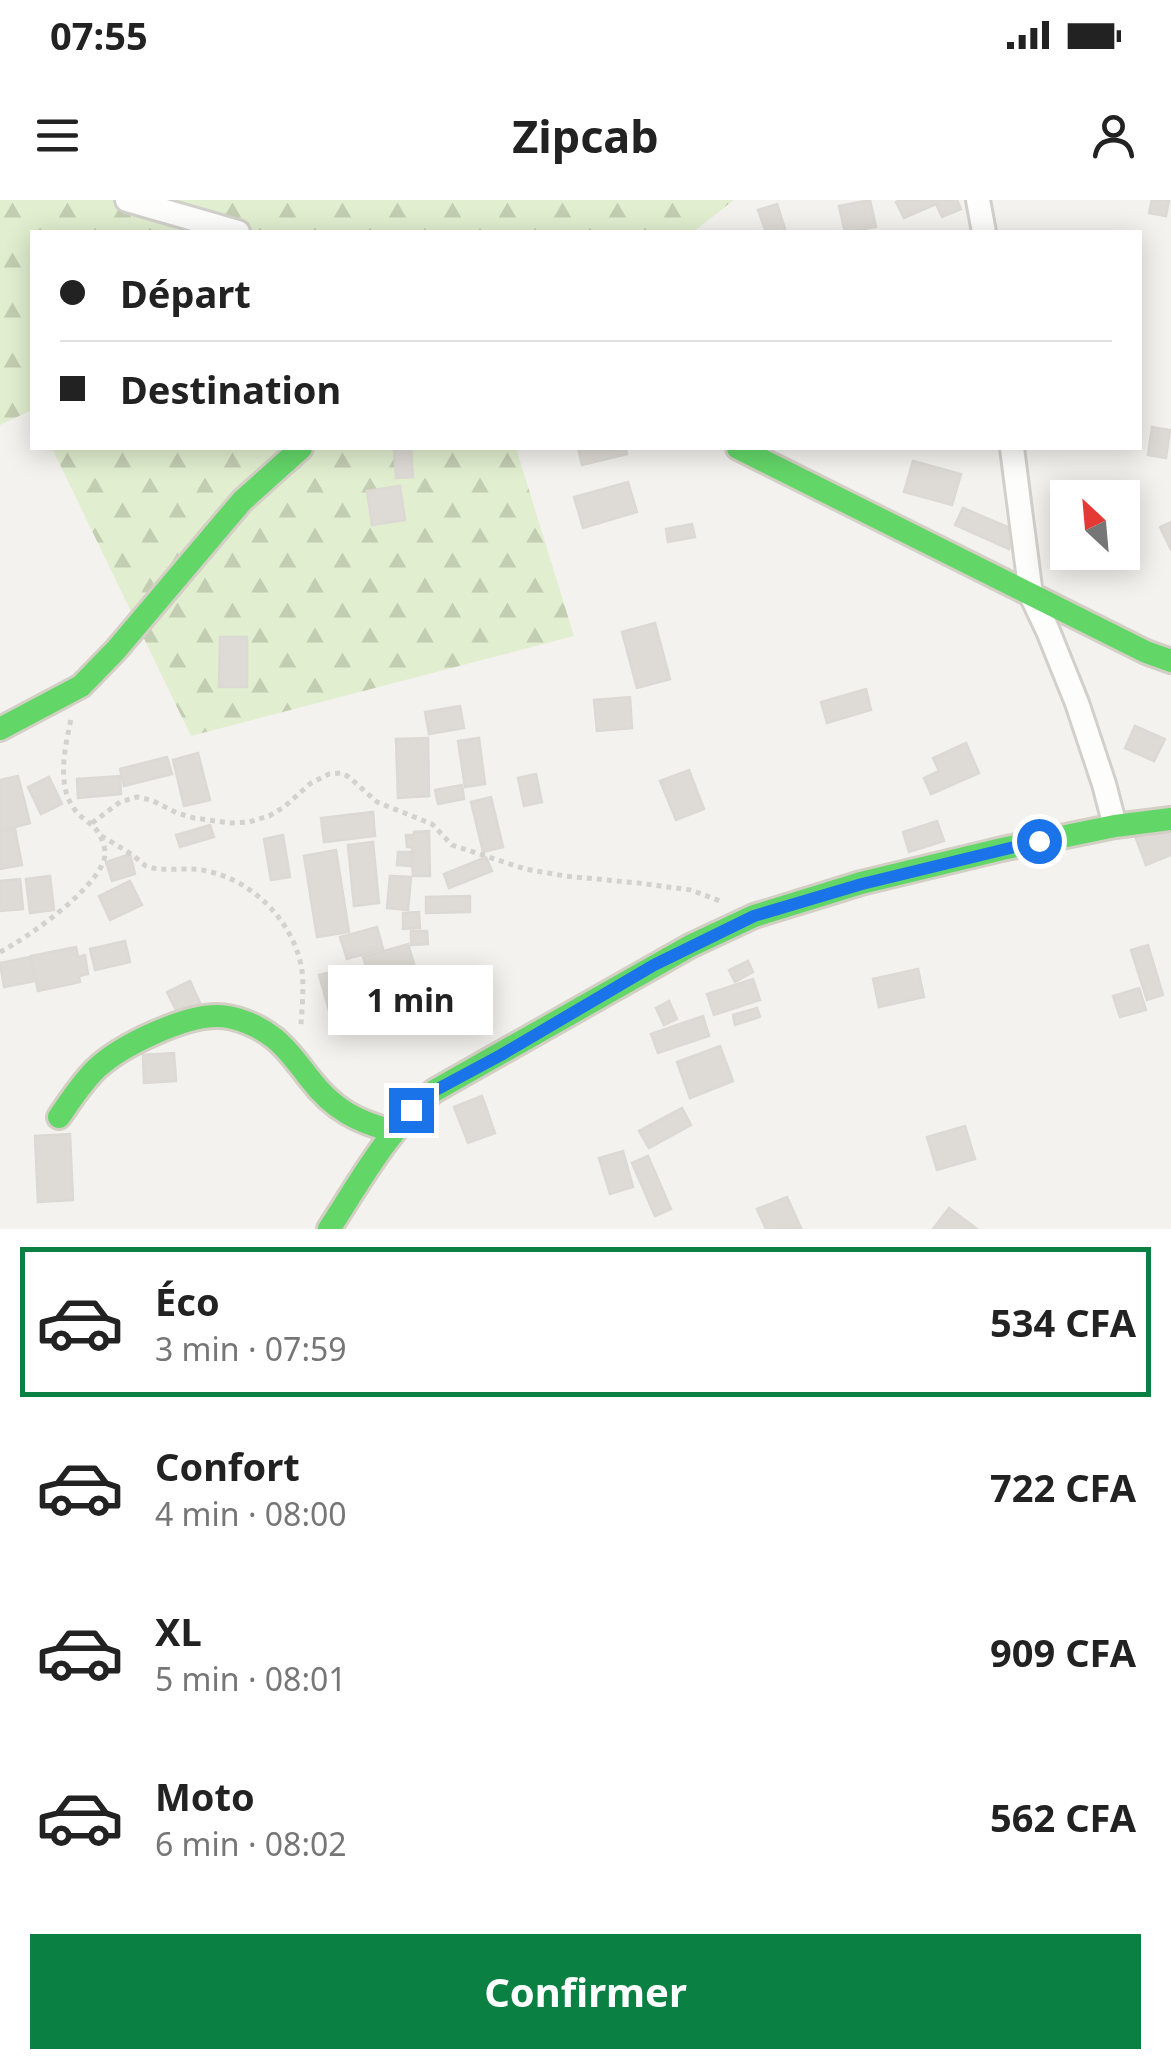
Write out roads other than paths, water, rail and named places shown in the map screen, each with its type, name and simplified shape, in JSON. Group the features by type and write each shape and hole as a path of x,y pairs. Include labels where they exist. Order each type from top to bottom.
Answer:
{"street":[{"path":"127,200 231,230"},
{"path":"978,200 984,230"},
{"path":"0,728 80,686 127,638 242,501 299,450"},
{"path":"742,450 1171,661"},
{"path":"1012,450 1031,595 1077,703 1115,826"},
{"path":"329,1229 392,1131 434,1091 654,965 754,916 1002,848 1171,819"},
{"path":"59,1118 81,1084 103,1064 184,1022 220,1016 271,1035 334,1108 352,1120 392,1131"}]}
